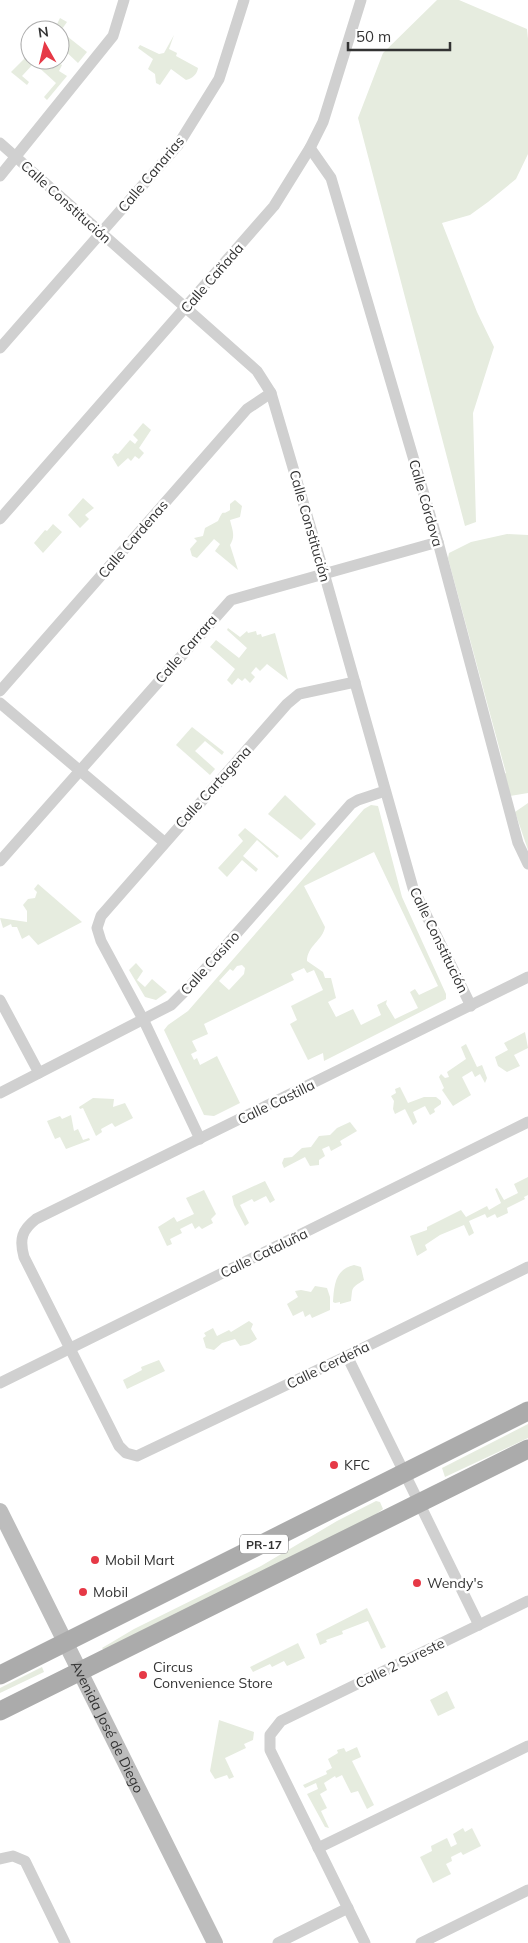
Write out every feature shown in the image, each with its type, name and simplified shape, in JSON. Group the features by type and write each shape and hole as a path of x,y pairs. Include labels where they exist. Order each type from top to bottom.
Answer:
{"main road":[{"name":"PR-17","path":"0,1675 528,1412"},
{"name":"PR-17","path":"0,1711 528,1449"},
{"name":"Avenida José de Diego","path":"0,1510 78,1671 215,1943"}],"street":[{"path":"0,176 113,36 124,0"},
{"name":"Calle Canarias","path":"0,348 178,145 219,79 244,0"},
{"name":"Calle Cañada","path":"0,518 186,309 274,206 310,148 323,122 361,0"},
{"name":"Calle Constitución","path":"0,143 257,371 271,393 420,907 471,1006"},
{"name":"Calle Córdova","path":"310,148 331,178 438,542 518,843 528,864"},
{"name":"Calle Cardenas","path":"0,691 247,409 271,393"},
{"name":"Calle Carrara","path":"0,861 80,772 225,604 236,597 438,542"},
{"name":"Calle Cartagena","path":"144,1021 101,942 97,928 101,916 287,704 299,694 354,682"},
{"path":"0,703 164,842"},
{"name":"Calle Casino","path":"0,1093 144,1021 171,1005 192,984 351,804 385,791"},
{"name":"Calle Castilla","path":"70,1349 24,1257 21,1238 25,1228 36,1219 528,977"},
{"path":"0,1000 39,1073"},
{"path":"144,1021 200,1140"},
{"name":"Calle Cataluña","path":"0,1383 528,1122"},
{"name":"Calle Cerdeña","path":"70,1349 119,1446 126,1453 137,1456 528,1267"},
{"path":"347,1356 403,1474 479,1625"},
{"name":"Calle 2 Sureste","path":"318,1848 270,1750 270,1735 274,1728 281,1721 528,1601"},
{"path":"365,1943 318,1848 528,1746"},
{"path":"0,1859 13,1856 25,1861 65,1943"},
{"path":"421,1943 528,1890"},
{"path":"278,1943 348,1908"}],"shaded area":[{"path":"437,0 459,0 527,29 528,39 528,154 516,179 488,202 470,215 442,223 477,312 494,347 473,413 476,522 465,526 358,118 383,53"},
{"path":"174,35 169,49 177,53 176,56 198,68 194,76 186,80 171,69 160,85 156,83 155,74 148,69 153,59 138,48 140,45 159,54 164,53"},
{"path":"70,39 87,52 78,63 70,55"},
{"path":"20,63 20,70 28,70 22,76 29,82 27,85 11,72"},
{"path":"42,70 60,70 67,76 47,100 44,97 56,83"},
{"path":"143,423 151,430 139,448 144,453 139,459 135,456 131,461 128,458 118,467 112,457 115,453 118,454 130,440 135,444 138,440 133,435"},
{"path":"83,498 94,508 85,515 89,519 80,528 68,515"},
{"path":"235,500 242,506 240,517 230,520 233,536 230,545 238,570 215,551 220,544 214,539 197,558 192,556 190,549 197,541 194,538 203,536 205,528 218,521 222,513 230,510 230,504"},
{"path":"53,524 62,532 43,553 34,543"},
{"path":"507,534 528,535 528,793 510,796 504,774 506,773 448,558 449,553 471,542"},
{"path":"228,628 240,637 247,631 248,633 256,631 257,635 261,634 262,637 275,633 288,680 267,664 260,671 256,667 251,673 255,677 250,683 245,678 242,681 238,678 232,685 227,680 235,669 210,647 216,640 239,658 247,648 227,630"},
{"path":"192,727 224,752 222,755 205,741 195,751 215,769 210,775 176,745"},
{"path":"285,795 316,824 301,840 268,814"},
{"path":"528,803 528,850 515,812"},
{"path":"371,805 378,806 402,897 446,994 446,999 324,1061 323,1053 308,1060 290,1024 297,1020 291,1006 323,990 314,970 307,973 304,968 291,974 294,980 204,1024 208,1034 192,1041 197,1051 191,1054 194,1060 197,1058 200,1065 217,1056 240,1103 214,1116 204,1115 164,1030 188,1011 364,809","holes":["374,852 438,986 419,995 415,989 410,992 418,1008 395,1019 386,1004 387,1000 377,1005 381,1015 361,1025 353,1009 336,1017 328,1002 336,998 331,978 325,978 323,972 307,961 312,947 324,932 325,927 304,886","242,965 245,968 244,974 229,990 219,981 230,969 233,971 237,966"]},
{"path":"245,828 279,856 277,858 257,840 243,856 258,869 256,872 242,860 227,877 218,868 243,841 238,835"},
{"path":"38,884 82,922 38,945 29,935 22,939 17,927 12,927 11,924 3,928 0,918 27,922 27,911 23,905 28,899 35,898 37,892 34,889"},
{"path":"136,963 143,971 137,980 145,987 152,979 167,992 156,1000 145,997 129,970"},
{"path":"525,1032 528,1048 514,1055 520,1066 507,1072 498,1066 495,1057 508,1050 504,1043"},
{"path":"466,1044 477,1067 482,1065 487,1078 485,1083 480,1074 475,1077 472,1071 462,1077 471,1095 453,1106 442,1090 444,1088 439,1077 441,1074 445,1078 449,1077 447,1072 466,1059 461,1047"},
{"path":"400,1087 408,1103 424,1097 436,1097 441,1101 441,1104 430,1115 425,1106 413,1112 417,1122 413,1125 405,1109 395,1114 393,1109 394,1101 391,1096 396,1093 395,1089"},
{"path":"93,1098 114,1099 113,1107 125,1103 133,1118 115,1127 112,1123 101,1129 102,1132 96,1136 83,1108 80,1109 79,1107"},
{"path":"71,1115 74,1131 78,1129 83,1140 89,1138 90,1140 66,1149 60,1137 55,1139 47,1121 60,1116 62,1119"},
{"path":"350,1122 357,1131 340,1141 342,1145 331,1151 329,1146 322,1149 325,1156 319,1160 319,1165 310,1166 305,1157 284,1168 282,1163 284,1158 292,1157 302,1148 311,1147 319,1136 330,1135 337,1128"},
{"path":"528,1177 528,1195 524,1197 525,1199 507,1208 508,1213 497,1218 495,1214 487,1218 485,1214 469,1221 474,1233 469,1236 464,1225 440,1235 425,1245 427,1250 417,1256 410,1236 427,1230 427,1227 461,1210 466,1217 487,1206 489,1210 501,1203 495,1189 497,1188 504,1200 518,1193 514,1184"},
{"path":"265,1181 275,1200 270,1203 266,1196 254,1202 252,1199 240,1205 249,1223 245,1226 234,1205 232,1196"},
{"path":"204,1190 216,1214 211,1219 213,1223 202,1229 199,1226 195,1229 192,1223 180,1229 182,1233 170,1239 172,1244 167,1246 158,1227 174,1217 177,1222 194,1214 186,1198"},
{"path":"354,1265 361,1267 364,1280 353,1289 351,1301 340,1304 340,1302 333,1302 335,1284 339,1274"},
{"path":"315,1286 327,1288 330,1297 330,1310 312,1318 310,1314 305,1317 303,1311 293,1316 287,1304 298,1297 295,1291 311,1292"},
{"path":"249,1321 253,1324 251,1329 257,1339 249,1344 240,1346 235,1339 222,1343 214,1350 206,1348 203,1338 206,1336 204,1333 213,1328 217,1336 229,1330 231,1332"},
{"path":"159,1360 165,1371 127,1389 123,1380 142,1370 141,1367"},
{"path":"528,1424 528,1438 445,1477 442,1468"},
{"path":"376,1501 380,1502 383,1509 375,1515 104,1650 102,1648 134,1629 261,1566 337,1521"},
{"path":"367,1608 386,1647 381,1649 368,1621 342,1631 343,1634 326,1640 327,1642 320,1645 316,1634"},
{"path":"298,1643 305,1658 287,1666 284,1661 272,1667 270,1664 253,1672 250,1667"},
{"path":"42,1667 44,1672 0,1693 0,1688"},
{"path":"447,1691 455,1708 438,1716 430,1700"},
{"path":"219,1720 254,1732 253,1740 244,1744 246,1748 225,1758 234,1777 229,1779 227,1775 215,1779 210,1771"},
{"path":"357,1747 361,1757 352,1761 374,1805 367,1809 358,1791 351,1793 342,1775 336,1778 335,1776 324,1783 327,1790 320,1794 327,1808 321,1811 329,1828 325,1827 307,1794 318,1789 316,1783 305,1788 303,1785 327,1774 326,1771 332,1768 328,1759 338,1753 337,1750 344,1748 346,1752"},
{"path":"463,1828 465,1832 472,1828 481,1846 463,1855 461,1852 451,1857 452,1861 446,1864 451,1874 433,1883 420,1857 432,1851 431,1846 447,1838 451,1847 457,1844 453,1834"}],"place":[{"name":"KFC","path":"334,1465"},
{"name":"Mobil Mart","path":"95,1560"},
{"name":"Wendy's","path":"417,1583"},
{"name":"Mobil","path":"83,1592"},
{"name":"Circus Convenience Store","path":"143,1675"}]}
